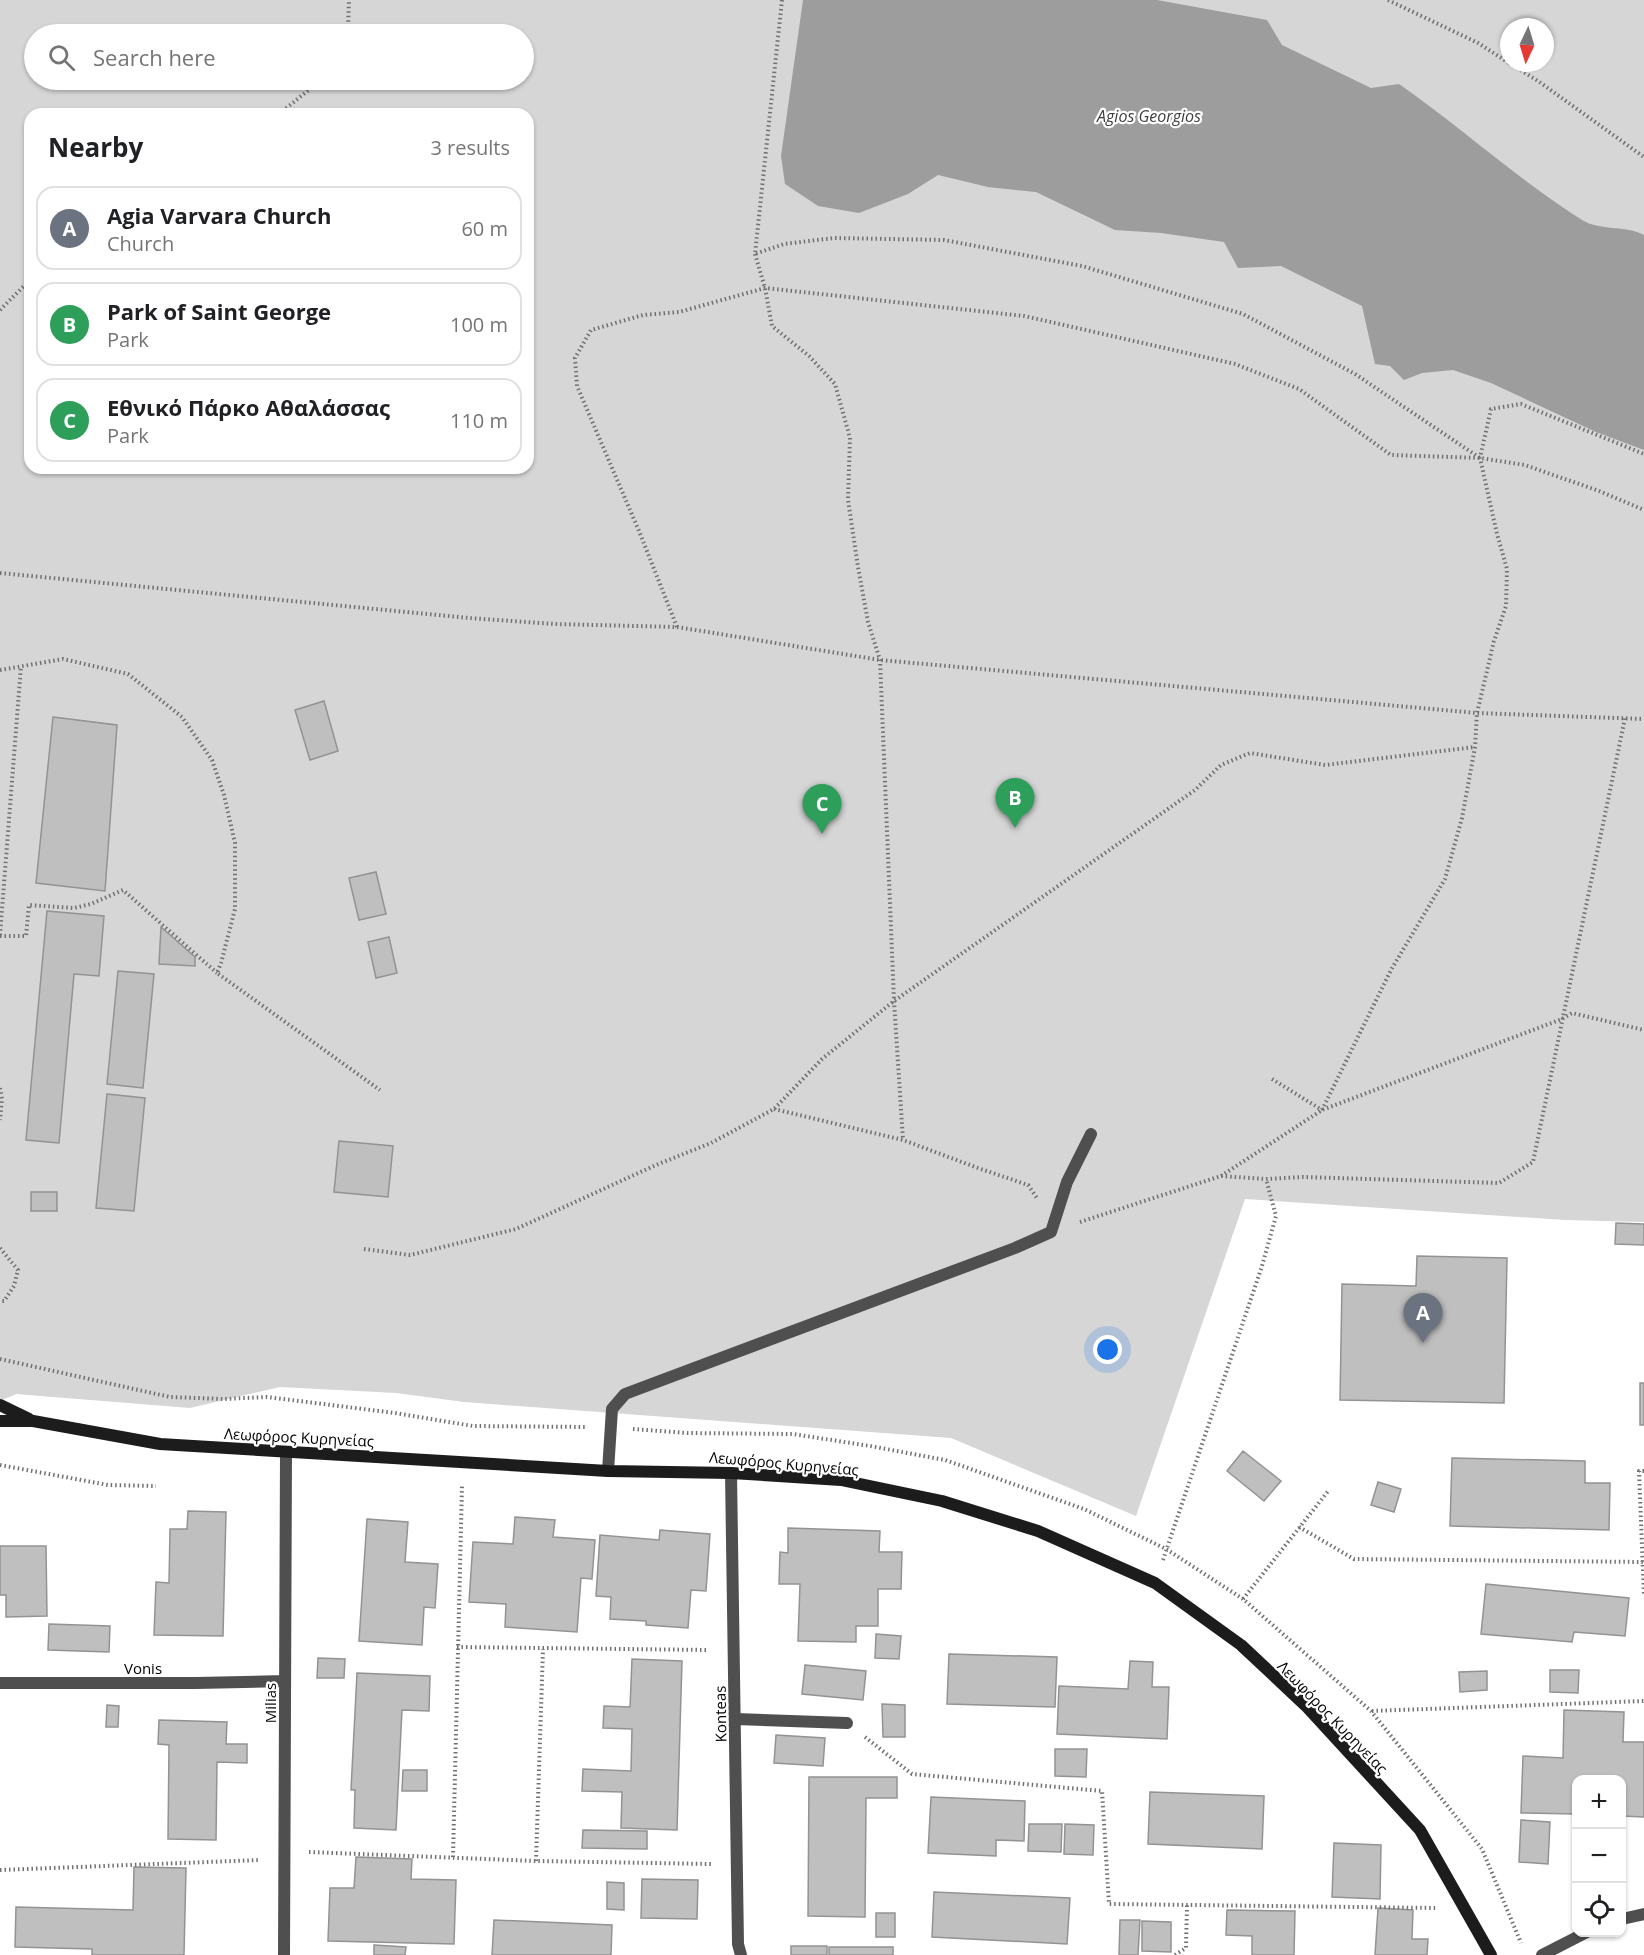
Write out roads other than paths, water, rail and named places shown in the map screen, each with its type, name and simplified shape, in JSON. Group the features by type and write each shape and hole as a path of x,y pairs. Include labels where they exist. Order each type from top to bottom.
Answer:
{"main road":[{"name":"Λεωφόρος Κυρηνείας","path":"0,1405 33,1421"},
{"name":"Λεωφόρος Κυρηνείας","path":"0,1421 33,1421 160,1443 286,1452 608,1471 731,1473 842,1480 942,1501 1038,1531 1155,1583 1241,1645 1306,1706 1420,1830 1491,1955"}],"street":[{"path":"608,1471 612,1409 625,1394 1015,1248 1051,1232 1067,1182 1091,1134"},
{"name":"Milias","path":"284,1955 286,1452"},
{"name":"Konteas","path":"731,1473 738,1944 741,1955"},
{"name":"Vonis","path":"0,1683 285,1681"},
{"path":"735,1719 847,1723"},
{"path":"1626,1918 1644,1914"},
{"path":"1542,1955 1577,1937"}],"water":[{"name":"Agios Georgios","path":"803,0 1157,0 1267,20 1282,45 1371,88 1399,84 1535,188 1582,220 1596,226 1629,230 1644,235 1644,450 1596,432 1491,383 1453,370 1422,373 1404,380 1390,366 1375,364 1362,306 1281,266 1238,268 1224,242 1161,233 1115,230 1036,192 988,187 938,175 908,194 859,213 818,206 785,184 781,156"}],"place":[{"name":"Park of Saint George","path":"1015,828"},
{"name":"Εθνικό Πάρκο Αθαλάσσας","path":"822,834"},
{"name":"Agia Varvara Church","path":"1423,1343"}]}
